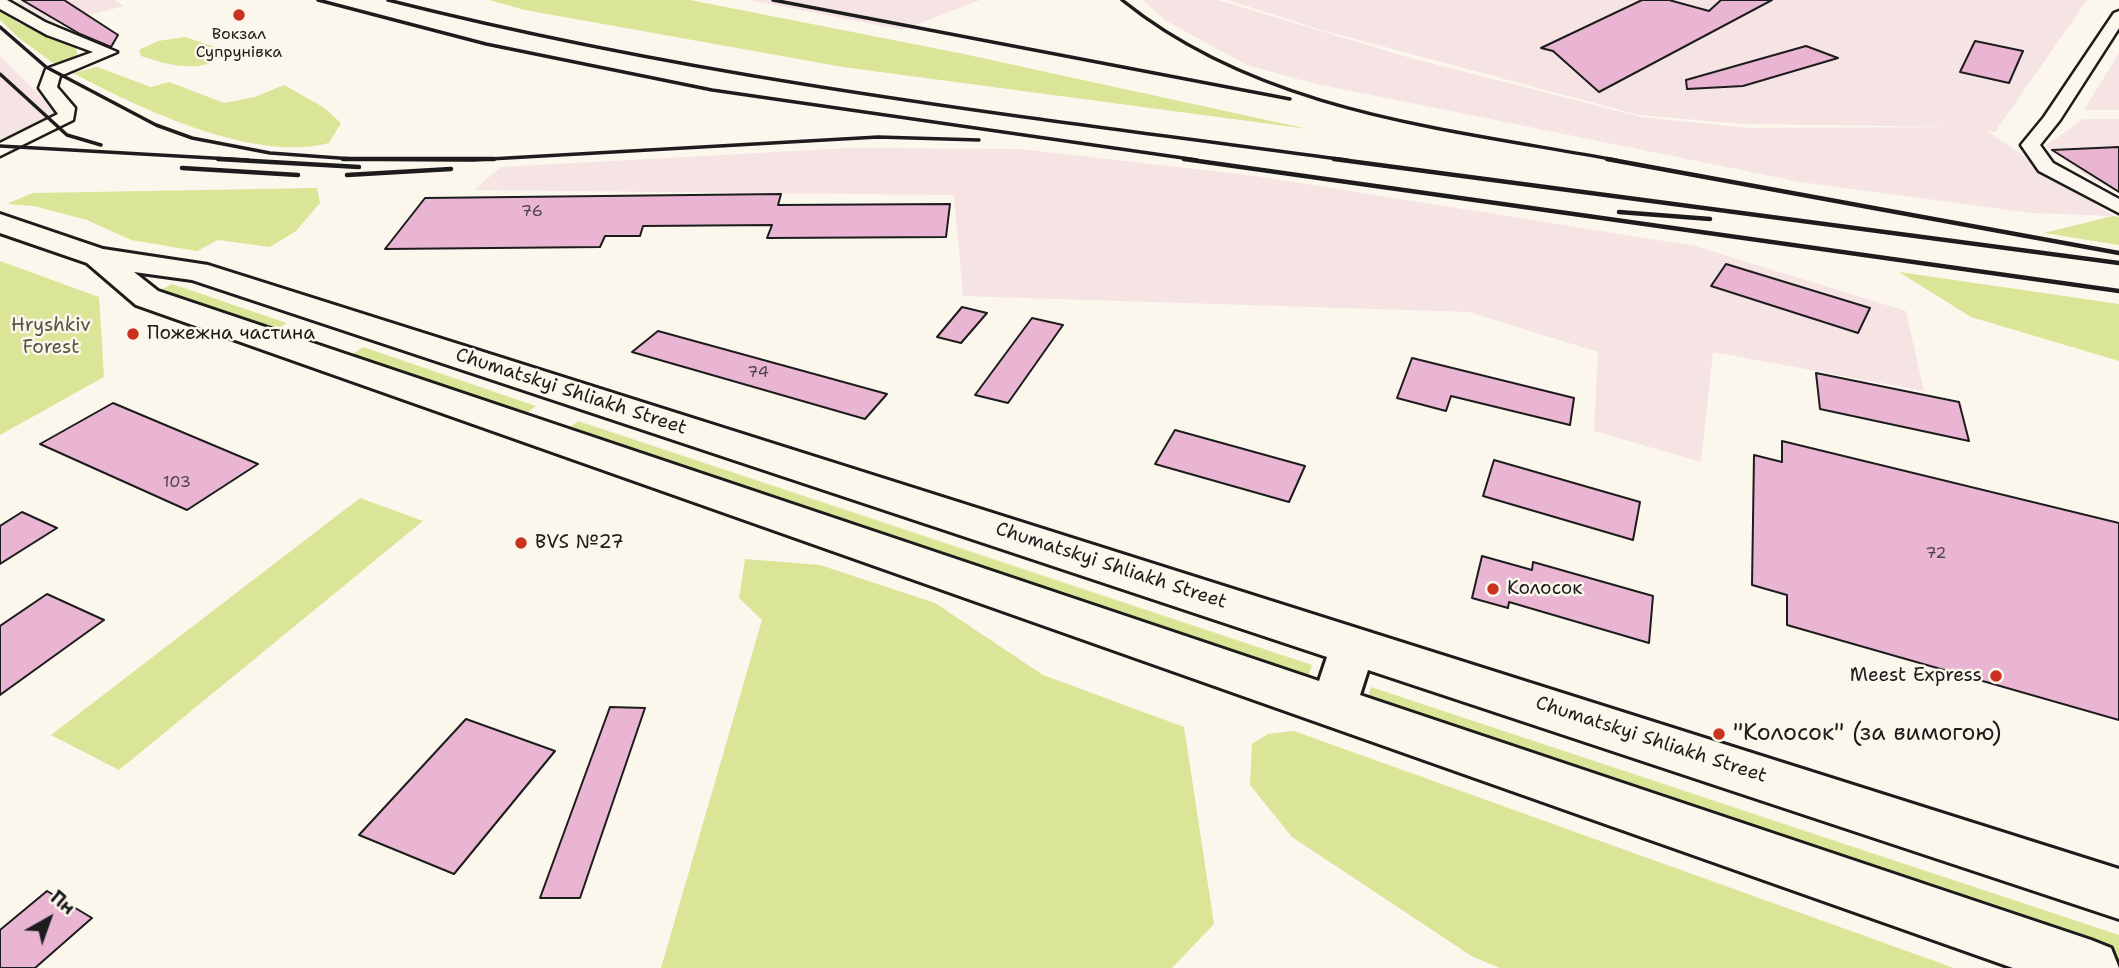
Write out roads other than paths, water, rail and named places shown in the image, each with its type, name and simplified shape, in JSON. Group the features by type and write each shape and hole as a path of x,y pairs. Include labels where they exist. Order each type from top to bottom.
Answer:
{"main road":[{"name":"Chumatskyi Shliakh Street","path":"0,223 98,257 197,272 2119,894"},
{"name":"Chumatskyi Shliakh Street","path":"98,257 147,298 2091,968"},
{"path":"1333,708 1354,645"}],"street":[{"path":"0,2 26,20 61,38 109,52 52,73 48,88 66,108 67,116 0,150"},
{"path":"2119,16 2051,120 2031,145 2046,167 2119,207"}],"railway":[{"path":"318,0 486,44 712,90 1197,160"},
{"path":"388,0 625,53 745,74 985,112 1347,160"},
{"path":"773,0 1290,99"},
{"path":"1122,0 1176,38 1234,68 1294,92 1422,125 1616,160"},
{"path":"0,27 46,67 156,125 192,138 270,153 353,159"},
{"path":"0,74 67,135 101,145"},
{"path":"490,159 878,137 979,140"},
{"path":"0,146 248,160"},
{"path":"218,159 359,167"},
{"path":"343,159 353,159"},
{"path":"353,159 490,159"},
{"path":"353,159 490,159"},
{"path":"490,159 494,159"},
{"path":"1184,159 2119,291"},
{"path":"1334,159 2119,263"},
{"path":"1607,159 2119,253"},
{"path":"182,168 298,175"},
{"path":"347,175 451,169"},
{"path":"1619,212 1710,219"}],"place":[{"name":"Вокзал Супрунівка","path":"239,15"},
{"name":"Пожежна частина","path":"133,334"},
{"name":"BVS №27","path":"521,543"},
{"name":"Колосок","path":"1493,589"},
{"name":"Meest Express","path":"1996,676"},
{"name":"\"Колосок\" (за вимогою)","path":"1719,734"}],"park label":[{"name":"Hryshkiv Forest","path":"51,337"}]}
